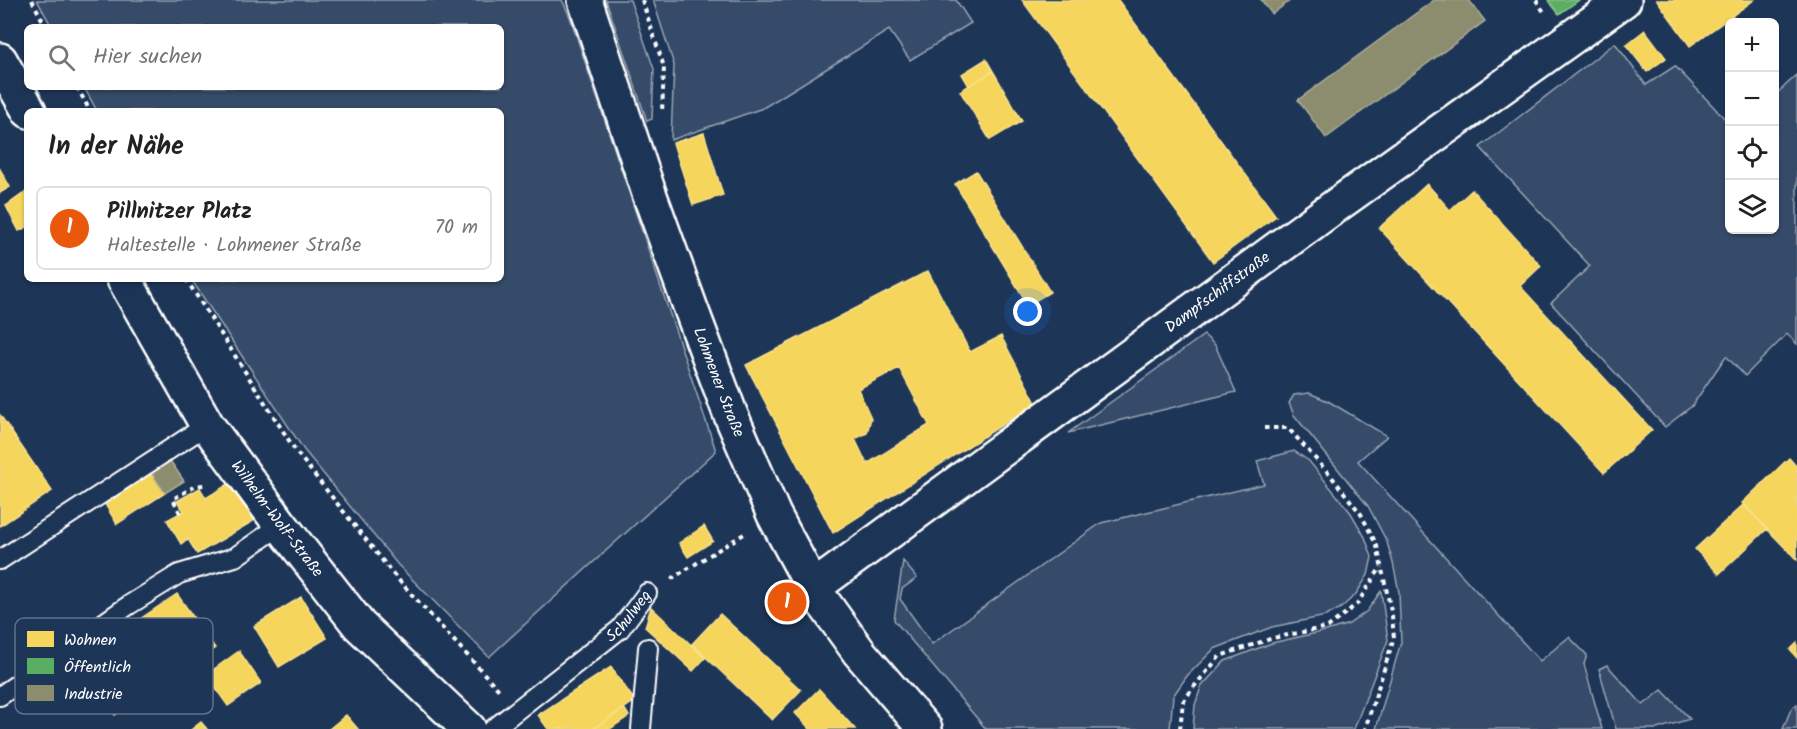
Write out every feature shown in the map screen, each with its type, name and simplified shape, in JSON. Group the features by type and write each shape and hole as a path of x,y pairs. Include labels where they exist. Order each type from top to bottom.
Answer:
{"street":[{"name":"Lohmener Straße","path":"585,0 687,299 730,413 774,515 813,588 859,652 925,729"},
{"name":"Dampfschiffstraße","path":"813,588 1334,207 1624,0"},
{"path":"0,60 27,108"},
{"name":"Wilhelm-Wolf-Straße","path":"126,282 207,424 281,525 359,625 469,729"}],"lane":[{"path":"0,560 207,424"},
{"path":"111,618 179,574 236,557 281,525"},
{"name":"Schulweg","path":"493,729 620,629 648,593"},
{"path":"641,729 648,648"},
{"path":"0,696 15,686"}],"path":[{"path":"32,0 44,24"},
{"path":"79,90 88,108"},
{"path":"188,282 297,453 394,575 517,709"},
{"path":"1264,428 1288,428 1361,514 1377,546 1392,616 1394,638 1365,729"},
{"path":"180,513 173,499 195,486 204,485"},
{"name":"Schulweg","path":"648,593 774,515"},
{"path":"1180,729 1183,702 1220,656 1272,638 1328,627 1357,604 1381,567"}],"shaded area":[{"path":"37,0 562,0 570,17 716,451 489,657 398,565 304,450 193,282 504,282 504,108 95,108 86,90 504,90 504,24 50,24"},
{"path":"606,0 630,0 654,69 652,119 647,121"},
{"path":"653,0 956,0 971,23 910,60 889,30 763,108 671,140 674,65"},
{"path":"1615,43 1646,85 1675,66 1725,119 1725,234 1779,234 1779,91 1797,75 1797,344 1787,334 1745,376 1726,356 1692,406 1665,427 1551,303 1590,266 1480,147"},
{"path":"1204,335 1215,345 1236,392 1068,433"},
{"path":"1309,393 1328,401 1387,436 1358,461 1540,661 1569,637 1587,655 1584,664 1602,729 1376,729 1401,642 1399,592 1387,542 1368,506 1294,415 1289,403 1294,395"},
{"path":"1294,451 1309,461 1351,513 1365,537 1372,557 1368,575 1356,594 1341,608 1326,616 1272,627 1214,649 1187,676 1173,696 1170,729 986,729 894,620 903,561 917,578 902,589 900,599 932,644 1101,523 1264,484 1257,461"},
{"path":"1381,591 1388,640 1354,729 1193,729 1195,705 1201,687 1225,661 1272,643 1349,624 1367,611"},
{"path":"1607,665 1643,705 1662,690 1690,719 1657,729 1616,729 1599,669"},
{"path":"1797,704 1797,729 1783,729 1791,709"}],"building: Wohnen":[{"path":"1022,0 1118,0 1276,216 1213,262"},
{"path":"1657,0 1754,0 1729,18 1725,18 1725,21 1690,46"},
{"path":"1645,30 1666,58 1647,72 1626,45"},
{"path":"986,59 993,71 969,86 962,74"},
{"path":"993,71 1022,121 990,140 960,91"},
{"path":"704,133 723,195 693,205 673,143"},
{"path":"0,169 10,187 0,193"},
{"path":"976,171 1050,292 1028,305 955,184"},
{"path":"1427,184 1450,210 1472,190 1541,266 1520,286 1652,430 1604,473 1379,228"},
{"path":"24,193 24,228 19,231 6,206"},
{"path":"928,271 970,352 1001,336 1036,403 833,533 746,365","holes":["899,368 929,425 867,464 855,439 867,433 871,418 858,389"]},
{"path":"0,415 52,491 0,526"},
{"path":"1789,458 1797,467 1797,560 1742,503"},
{"path":"150,471 165,493 117,524 103,501"},
{"path":"232,482 255,520 197,554 188,539 181,544 167,520 184,511 177,501 200,488 206,498"},
{"path":"1744,504 1767,529 1719,574 1695,549"},
{"path":"704,526 713,541 688,557 679,543"},
{"path":"177,594 194,618 142,618"},
{"path":"301,597 327,638 279,667 254,626"},
{"path":"651,607 705,658 693,671 645,627"},
{"path":"720,614 801,690 772,720 692,644"},
{"path":"1797,643 1797,658 1790,650"},
{"path":"239,651 261,683 228,706 213,685 213,670"},
{"path":"611,667 635,701 593,729 548,729 538,715"},
{"path":"819,689 855,729 810,729 795,713"},
{"path":"624,708 629,716 610,729 593,729"},
{"path":"346,715 358,729 329,729"},
{"path":"201,722 207,729 192,729"}],"building: Öffentlich":[{"path":"1548,0 1579,0 1559,14"}],"building: Industrie":[{"path":"1261,0 1291,0 1272,14"},
{"path":"1434,0 1469,0 1485,21 1326,138 1298,100"},
{"path":"169,459 184,481 165,493 150,471"}],"place":[{"name":"Pillnitzer Platz","path":"787,602"}]}
